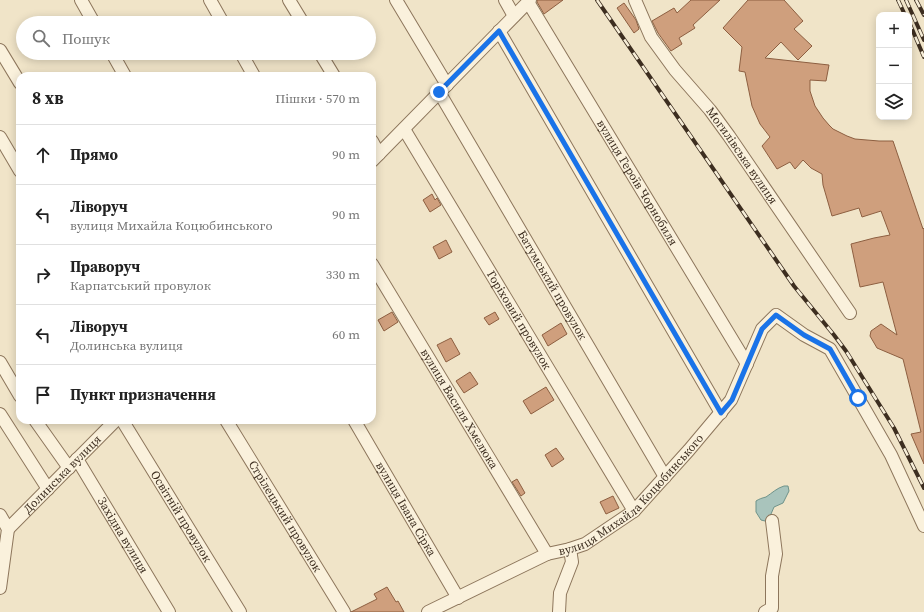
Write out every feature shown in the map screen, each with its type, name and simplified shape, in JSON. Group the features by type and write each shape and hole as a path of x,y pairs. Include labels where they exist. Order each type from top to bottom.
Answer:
{"street":[{"path":"81,0 90,16"},
{"path":"210,0 219,16"},
{"path":"289,0 299,16"},
{"name":"Батумський провулок","path":"396,0 443,88 665,477"},
{"path":"505,0 514,16"},
{"name":"Могилівська вулиця","path":"635,0 651,37 675,70 710,110 729,136 850,313"},
{"path":"376,157 529,1"},
{"name":"вулиця Героїв Чорнобиля","path":"529,1 747,364"},
{"path":"499,31 721,413"},
{"path":"0,50 16,76"},
{"path":"116,60 123,72"},
{"path":"245,60 252,72"},
{"path":"324,60 332,72"},
{"name":"Горіховий провулок","path":"404,129 634,511"},
{"path":"0,137 16,164"},
{"name":"вулиця Василя Хмелюка","path":"376,271 547,554"},
{"name":"вулиця Михайла Коцюбинського","path":"428,612 547,554 585,544 634,511 732,400 762,329 776,315 804,335 830,349 891,455 924,526"},
{"path":"0,362 16,389"},
{"path":"0,414 48,489"},
{"path":"38,424 69,468"},
{"name":"Долинська вулиця","path":"8,529 112,424"},
{"name":"Освітній провулок","path":"124,424 240,612"},
{"name":"Стрілецький провулок","path":"228,424 344,612"},
{"name":"вулиця Івана Сірка","path":"356,424 458,598"},
{"name":"Західна вулиця","path":"77,459 169,612"},
{"path":"0,515 8,529 0,588"},
{"path":"770,611 772,576 776,554 772,521"},
{"path":"559,612 560,593 572,562 570,549"}],"water":[{"path":"784,486 788,486 789,491 783,503 774,507 771,514 765,521 761,520 756,512 756,501"}],"building":[{"path":"537,0 563,0 544,14"},
{"path":"691,0 720,0 693,25 695,28 679,38 682,44 671,51 658,33 652,21 674,8 677,13"},
{"path":"748,0 784,0 803,21 794,29 812,46 798,60 781,42 765,58 829,65 826,81 810,80 810,91 815,106 833,129 855,139 893,141 923,229 924,228 924,464 911,434 921,432 903,359 877,348 870,336 871,331 881,324 897,335 883,282 860,287 851,244 890,235 881,211 862,217 859,208 832,216 823,185 822,174 811,168 803,160 795,169 790,162 777,169 762,146 770,137 760,124 752,106 745,72 739,71 742,47 723,28"},
{"path":"624,3 636,20 639,29 634,33 617,8"},
{"path":"432,194 435,200 437,198 441,205 430,212 423,200"},
{"path":"446,240 452,252 439,259 433,247"},
{"path":"392,312 398,322 384,331 378,320"},
{"path":"495,312 499,319 489,325 484,318"},
{"path":"561,323 567,334 548,346 542,335"},
{"path":"451,338 460,354 446,362 437,345"},
{"path":"470,372 478,384 464,393 456,381"},
{"path":"546,387 554,400 531,414 523,401"},
{"path":"556,448 564,459 552,467 545,455"},
{"path":"517,479 525,493 521,496 512,482"},
{"path":"613,496 619,508 606,514 600,502"},
{"path":"387,587 396,602 398,601 404,612 351,612 377,599 374,594"}],"railway":[{"path":"597,0 794,286 846,351 894,428 924,488"},
{"path":"898,0 904,12"},
{"path":"906,0 924,40"},
{"path":"916,0 924,15"},
{"path":"912,29 924,57"}],"route":[{"path":"439,92 499,31 721,413 732,400 762,329 776,315 804,335 830,349 858,398"}]}
